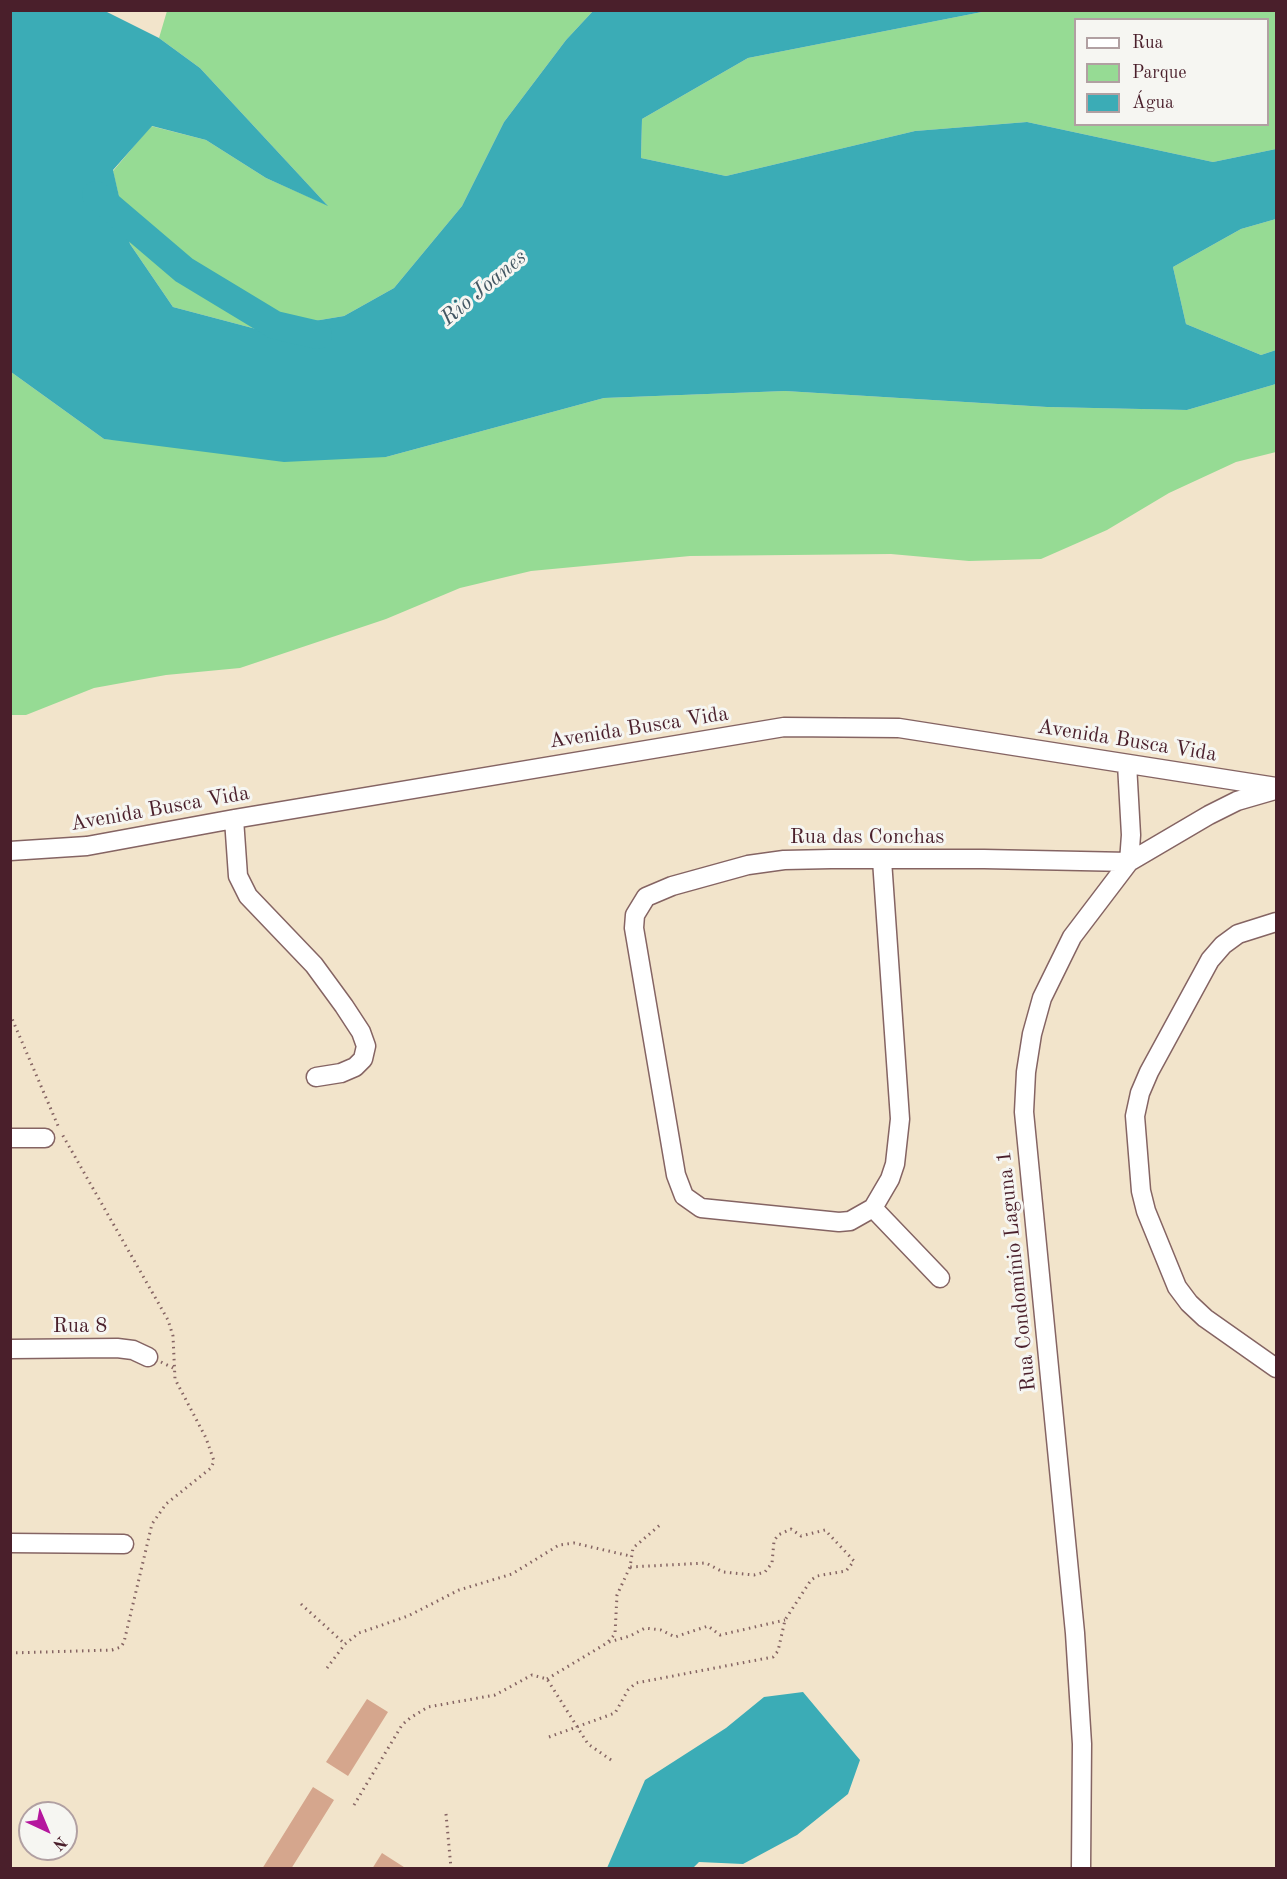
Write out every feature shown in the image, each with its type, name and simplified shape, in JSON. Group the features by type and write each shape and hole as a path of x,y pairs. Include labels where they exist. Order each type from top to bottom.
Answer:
{"street":[{"name":"Avenida Busca Vida","path":"10,851 87,846 234,819 784,727 899,728 1276,789"},
{"path":"1127,764 1131,835 1129,862"},
{"name":"Rua Condomínio Laguna 1","path":"1082,1869 1082,1754 1075,1633 1029,1168 1025,1092 1032,1034 1042,998 1056,965 1072,937 1129,862 1237,801 1276,789"},
{"path":"234,819 238,876 248,896 314,965 355,1023 366,1046 363,1059 355,1067 341,1073 316,1077"},
{"name":"Rua das Conchas","path":"873,1208 856,1218 839,1222 715,1211 701,1208 684,1196 676,1175 634,928 639,905 658,890 748,865 784,860 1129,862"},
{"path":"882,860 900,1119 890,1179 873,1208 940,1278"},
{"path":"1276,922 1238,934 1223,945 1210,960 1149,1072 1140,1093 1135,1116 1140,1181 1146,1211 1177,1287 1189,1303 1205,1318 1276,1368"},
{"path":"10,1138 45,1138"},
{"name":"Rua 8","path":"10,1348 117,1348 133,1350 148,1357"},
{"path":"10,1543 124,1544"}],"path":[{"path":"10,1014 63,1136 168,1320 173,1336 175,1379 206,1438 214,1461 211,1468 166,1504 152,1524 121,1647 112,1650 10,1653"},
{"path":"608,1642 615,1634 617,1594 630,1567 630,1557 637,1543 660,1525"},
{"path":"549,1737 615,1713 628,1690 636,1683 773,1657 778,1651 785,1620 810,1580 817,1576 846,1572 853,1566 852,1557 825,1530 801,1536 791,1530 778,1534 774,1541 772,1563 765,1572 754,1575 723,1572 706,1563 630,1567"},
{"path":"327,1668 345,1644 359,1633 408,1616 459,1590 512,1574 559,1545 569,1542 630,1557"},
{"path":"302,1604 345,1644"},
{"path":"547,1679 608,1642 630,1636 645,1628 661,1630 675,1638 708,1626 720,1635 785,1620"},
{"path":"354,1805 402,1725 410,1718 428,1707 495,1695 532,1675 547,1679 579,1726 588,1744 614,1762"},
{"path":"446,1814 451,1869"}],"green space":[{"path":"167,11 593,11 566,40 504,122 462,206 394,288 344,316 260,330 173,307 130,244 113,171 151,126 206,140 266,178 327,205 200,68 159,38"},
{"path":"987,11 1276,11 1276,149 1213,162 1027,122 915,131 726,176 641,158 642,119 748,58"},
{"path":"1276,219 1276,350 1261,355 1186,324 1173,267 1241,229"},
{"path":"11,372 104,439 386,457 604,398 785,391 1047,407 1187,410 1276,384 1276,452 1236,462 1169,493 1107,530 1041,559 969,561 891,554 690,556 531,571 460,588 386,619 240,668 166,675 94,688 26,715 11,715"}],"water":[{"path":"11,10 105,11 159,38 200,68 328,206 266,178 206,140 152,126 113,170 130,244 173,307 260,330 344,316 394,288 462,206 504,122 566,40 593,11 987,11 748,58 642,119 641,158 726,176 915,131 1027,122 1213,162 1276,149 1276,219 1241,229 1173,267 1186,324 1261,355 1276,350 1276,384 1187,410 1047,407 785,391 604,398 386,457 284,462 104,439 11,372"},
{"path":"803,1692 860,1760 848,1794 797,1835 743,1864 699,1862 693,1868 607,1868 645,1780 726,1728 764,1697"}],"building":[{"path":"367,1699 388,1712 348,1776 326,1762"},
{"path":"313,1787 334,1800 291,1869 262,1869"},
{"path":"382,1853 407,1869 372,1869"}],"waterway":[{"name":"Rio Joanes","path":"96,195 184,270 275,325 318,335"}]}
